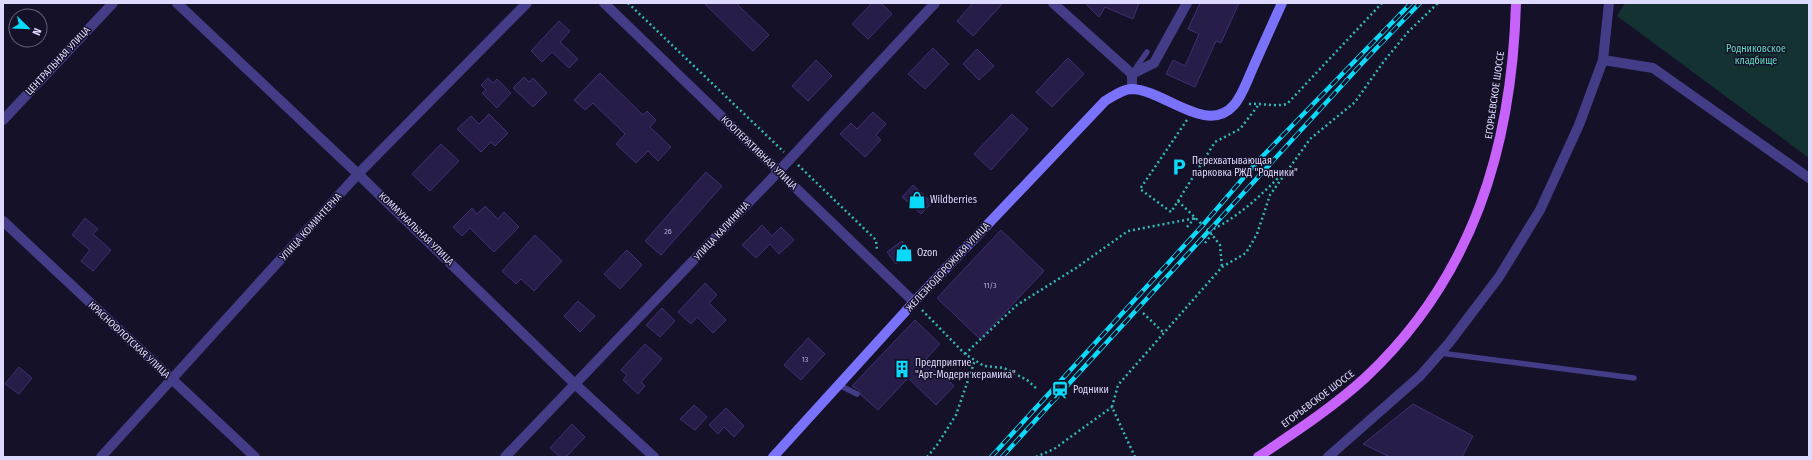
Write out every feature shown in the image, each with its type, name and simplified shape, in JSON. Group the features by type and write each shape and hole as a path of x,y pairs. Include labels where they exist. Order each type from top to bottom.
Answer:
{"main road":[{"path":"1132,89 1150,93 1205,116 1216,116 1227,111 1234,104 1282,3"},
{"name":"ЕГОРЬЕВСКОЕ ШОССЕ","path":"1258,457 1323,412 1365,378 1406,335 1438,292 1452,268 1485,197 1500,146 1511,82 1516,3"},
{"name":"ЖЕЛЕЗНОДОРОЖНАЯ УЛИЦА","path":"773,457 914,302 1105,101 1118,93 1132,89"}],"street":[{"name":"ЦЕНТРАЛЬНАЯ УЛИЦА","path":"3,120 113,3"},
{"name":"КОММУНАЛЬНАЯ УЛИЦА","path":"177,3 358,174 576,385 654,457"},
{"name":"УЛИЦА КОМИНТЕРНА","path":"101,457 358,174 527,3"},
{"name":"КООПЕРАТИВНАЯ УЛИЦА","path":"604,3 914,302"},
{"name":"УЛИЦА КАЛИНИНА","path":"506,457 778,172 935,3"},
{"path":"1053,3 1132,74 1132,89"},
{"path":"1132,74 1154,63 1187,3"},
{"path":"1328,457 1420,376 1440,353 1499,277 1540,210 1579,125 1603,60 1610,3"},
{"path":"1603,60 1654,68 1809,178"},
{"name":"КРАСНОФЛОТСКАЯ УЛИЦА","path":"3,221 255,457"}],"lane":[{"path":"1132,74 1147,52"},
{"path":"1440,353 1634,378"},
{"path":"839,386 857,394"}],"path":[{"path":"628,3 876,240 879,268"},
{"path":"1234,104 1260,103 1278,106 1287,104 1382,3"},
{"path":"1036,457 1054,449 1112,407 1118,385 1222,267 1246,253 1257,234 1270,195 1310,139 1356,102 1384,61 1408,32 1434,9 1438,3"},
{"path":"1189,116 1140,189 1171,212 1215,142 1240,129 1260,103"},
{"path":"1209,230 1233,218 1255,201 1292,164"},
{"path":"1178,201 1209,230 1220,245 1222,267"},
{"path":"965,354 1017,305 1128,231 1196,218"},
{"path":"1187,227 1196,218"},
{"path":"1205,243 1212,234"},
{"path":"914,302 965,354 984,366 1004,368 1027,380 1036,388"},
{"path":"1143,313 1164,333"},
{"path":"927,457 937,445 956,415 975,360"},
{"path":"1112,407 1134,457"}],"green space":[{"name":"Родниковское кладбище","path":"1625,3 1809,3 1809,158 1617,16"}],"building":[{"path":"704,3 736,3 769,35 753,51"},
{"path":"872,3 881,3 892,14 868,39 852,24"},
{"path":"973,3 1003,3 973,36 957,21"},
{"path":"1085,3 1139,3 1133,19 1105,7 1099,17"},
{"path":"1200,3 1239,3 1221,43 1216,41 1195,87 1166,74 1173,60 1185,66 1199,34 1188,29"},
{"path":"559,21 570,31 560,42 578,59 569,68 552,52 542,62 531,51"},
{"path":"933,48 949,64 925,89 908,74"},
{"path":"977,49 994,66 979,80 963,64"},
{"path":"1068,58 1084,74 1052,107 1036,92"},
{"path":"816,60 832,76 808,101 792,86"},
{"path":"600,73 643,115 647,111 656,120 650,127 671,147 658,161 648,151 636,163 616,144 625,134 593,103 585,110 574,100"},
{"path":"524,77 529,82 533,78 547,93 533,107 513,88"},
{"path":"488,78 493,83 497,79 511,93 497,108 482,93 486,90 481,85"},
{"path":"873,112 886,124 876,135 881,140 865,157 840,134 851,123 857,129"},
{"path":"489,114 508,133 495,146 491,142 481,152 457,129 471,116 479,124"},
{"path":"1012,114 1028,129 991,170 974,154"},
{"path":"441,144 459,161 430,191 412,174"},
{"path":"706,172 722,186 661,255 645,241"},
{"name":"Wildberries","path":"913,185 932,203 921,214 902,197"},
{"path":"485,206 498,219 504,212 519,227 494,252 470,228 462,236 453,227 472,208 477,214"},
{"path":"85,218 98,229 93,234 111,250 93,271 81,261 90,250 72,235"},
{"path":"762,225 772,236 781,227 794,240 779,254 770,244 756,258 742,245"},
{"path":"1001,230 1044,271 980,339 937,298"},
{"path":"535,235 562,261 534,291 521,279 516,284 502,271"},
{"path":"902,241 911,253 896,264 887,252"},
{"path":"627,250 642,265 620,289 604,274"},
{"path":"705,283 717,295 709,303 726,320 713,333 697,317 691,324 678,312"},
{"path":"578,301 595,316 580,332 564,316"},
{"path":"662,308 675,321 660,337 646,325"},
{"name":"Предприятие \"Арт-Модерн керамика\"","path":"915,320 940,344 926,359 954,386 936,405 908,378 878,410 861,395 860,391 852,386"},
{"path":"808,338 825,354 801,380 784,365"},
{"path":"645,344 662,359 641,382 645,386 638,394 623,380 627,375 621,370"},
{"path":"19,367 32,378 19,394 5,384"},
{"path":"1413,404 1473,436 1462,457 1390,457 1363,444"},
{"path":"694,405 707,417 695,430 680,419"},
{"path":"726,408 744,426 734,437 724,427 718,434 709,425"},
{"path":"572,424 585,437 566,457 560,457 550,448"}],"railway":[{"path":"991,457 1203,225 1257,162 1411,3"},
{"path":"1002,457 1367,58 1420,3"}],"place":[{"name":"Перехватывающая парковка РЖД \"Родники\"","path":"1179,167"},
{"name":"Wildberries","path":"917,200"},
{"name":"Ozon","path":"904,253"},
{"name":"Предприятие \"Арт-Модерн керамика\"","path":"902,369"},
{"name":"Родники","path":"1060,390"}]}
